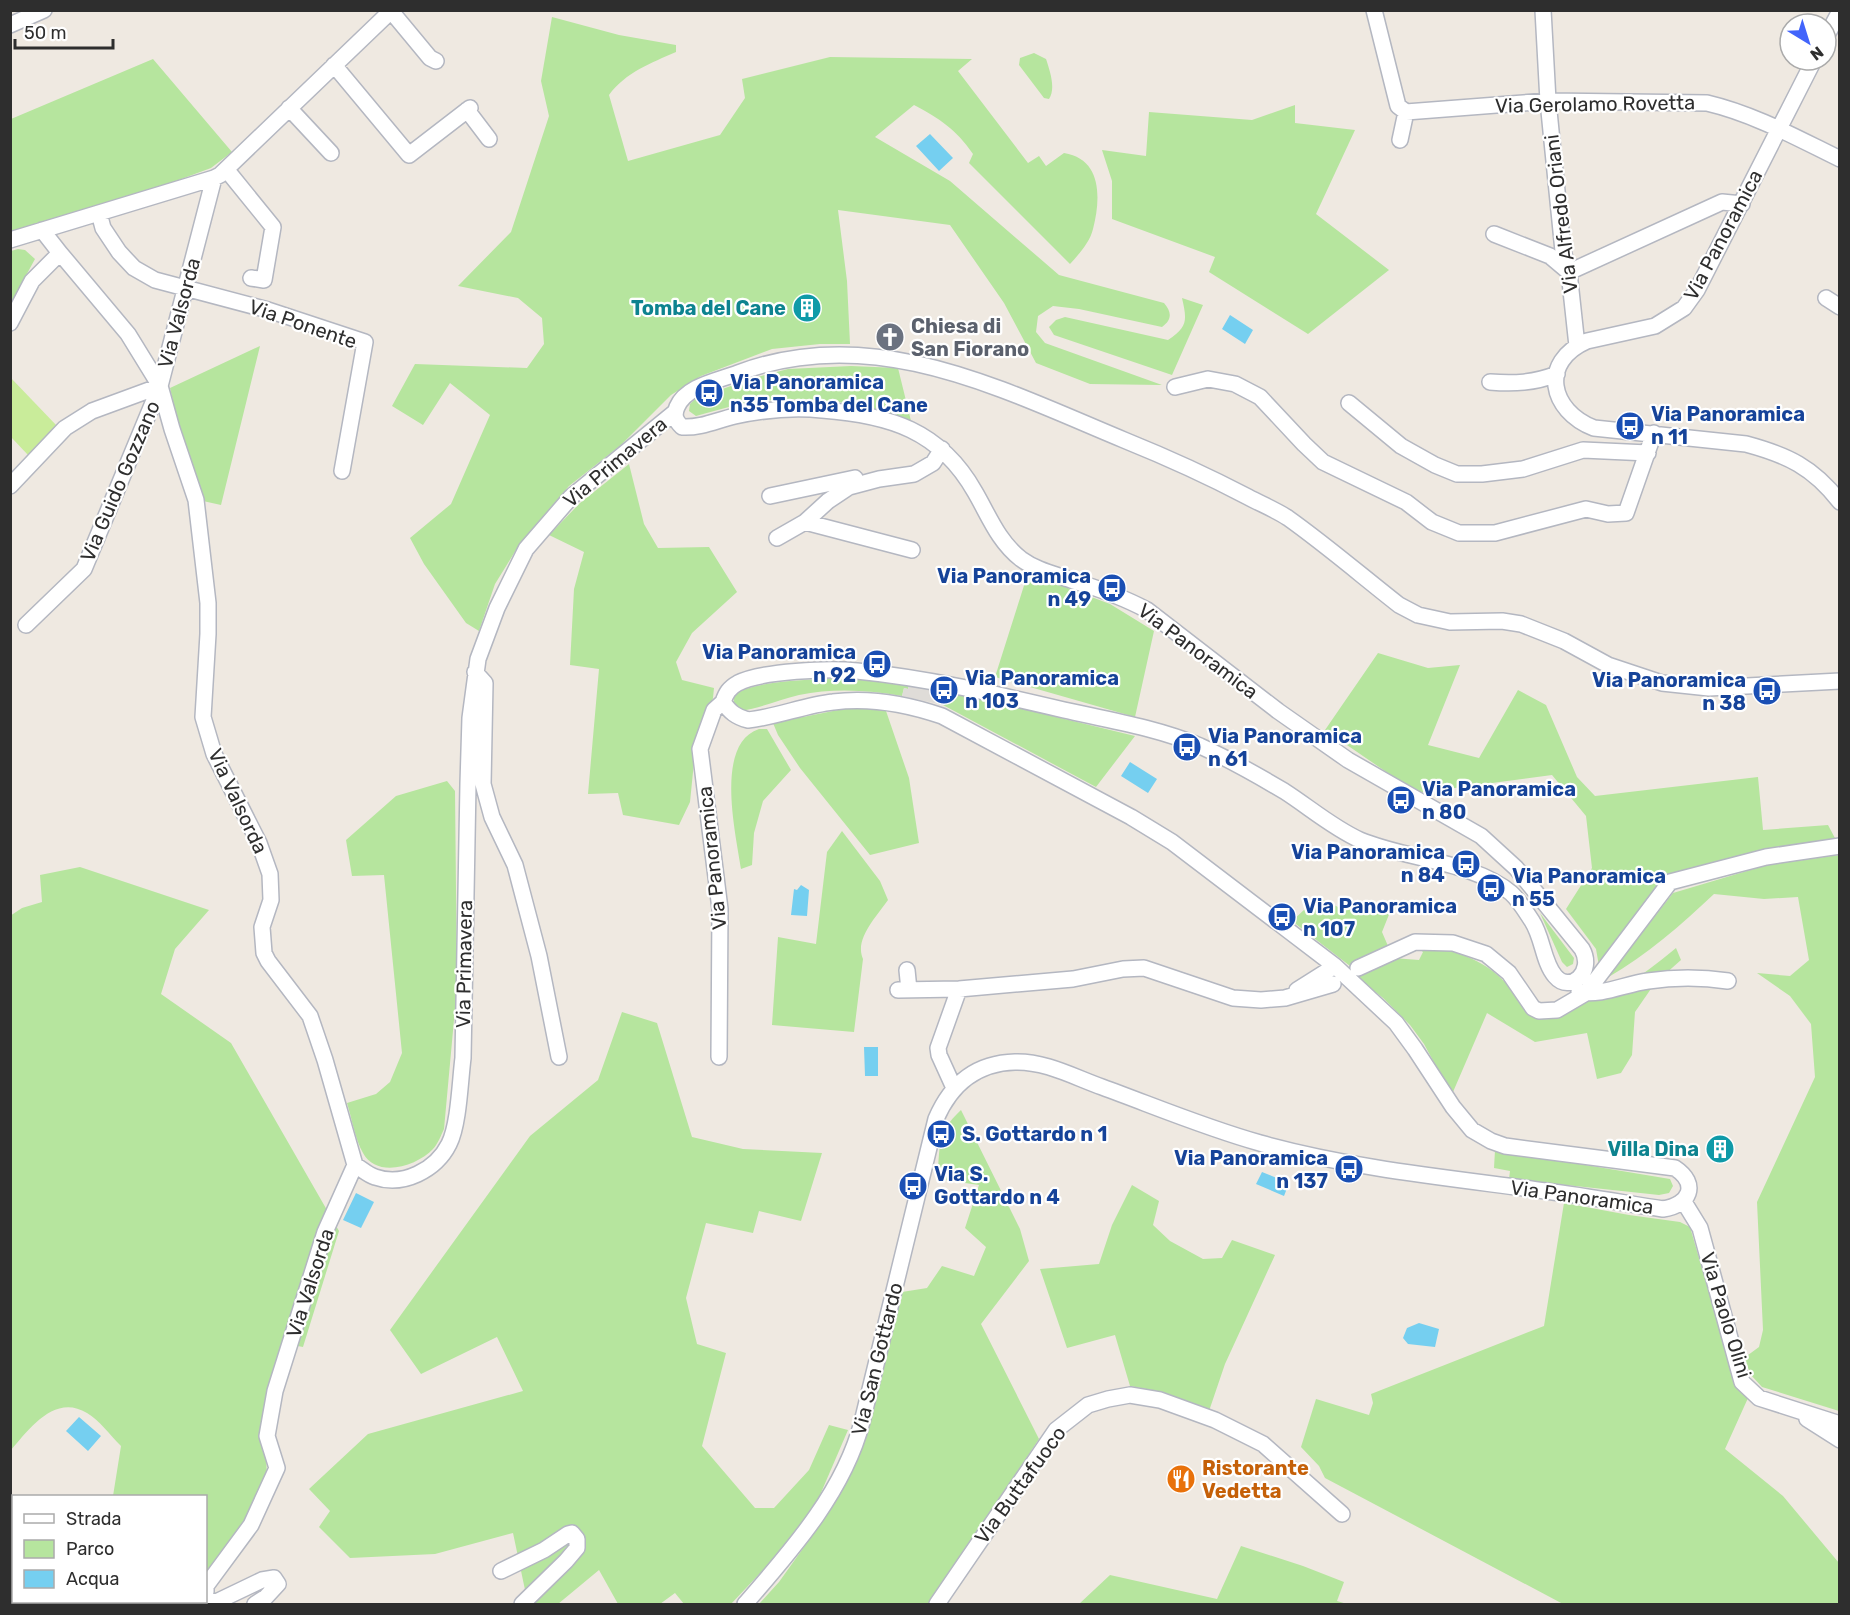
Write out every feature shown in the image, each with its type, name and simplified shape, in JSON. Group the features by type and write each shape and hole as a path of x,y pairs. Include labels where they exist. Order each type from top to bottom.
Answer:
{"street":[{"path":"10,26 44,10"},
{"path":"1374,10 1398,106 1406,112 1400,140"},
{"name":"Via Alfredo Oriani","path":"1543,10 1548,101 1563,251 1569,272 1576,346"},
{"path":"10,240 220,174 391,11 432,61"},
{"path":"334,65 409,155 469,109 489,139"},
{"name":"Via Panoramica","path":"1576,346 1587,341 1655,326 1684,308 1697,290 1808,72"},
{"name":"Via Gerolamo Rovetta","path":"1406,112 1548,101 1707,103 1729,108 1779,129 1839,159"},
{"path":"289,108 331,153"},
{"path":"220,174 273,227 264,280 251,278"},
{"name":"Via Valsorda","path":"207,1585 250,1525 277,1468 267,1436 275,1391 325,1232 355,1166 310,1016 264,953 262,927 271,900 270,874 259,843 214,754 203,717 208,634 207,603 196,500 160,386 220,174"},
{"path":"1494,234 1550,256 1569,272 1722,202 1742,204"},
{"path":"99,213 103,228 118,252 134,268 155,280 186,288"},
{"path":"10,486 65,428 92,411 160,386 128,334 42,230"},
{"path":"10,323 32,281 60,253"},
{"name":"Via Ponente","path":"186,288 268,310 365,342 342,471"},
{"path":"1576,346 1560,362 1556,392 1560,403 1580,423 1594,428 1746,444 1770,450 1804,466 1819,478 1839,502"},
{"path":"675,412 680,400 690,392 758,366 793,358 861,354 943,369 1039,404 1141,447 1287,517 1399,604 1418,615 1449,622 1502,621 1521,624 1564,641 1608,664 1662,683 1709,688 1839,681"},
{"path":"1490,382 1522,384 1540,381 1557,374"},
{"path":"1175,387 1208,379 1236,384 1260,397 1323,462 1406,502 1432,522 1459,533 1495,533 1586,509 1608,514 1626,513 1654,433"},
{"name":"Via Guido Gozzano","path":"26,625 84,569 160,386"},
{"path":"1349,403 1401,446 1457,474 1482,474 1523,469 1583,450 1648,453"},
{"name":"Via Panoramica","path":"675,412 676,421 682,427 697,428 735,416 777,410 820,410 854,414 916,431 942,448 957,464 1003,542 1020,558 1034,567 1126,599 1147,610 1278,711 1348,760 1481,836 1516,868 1587,957 1587,966 1582,975 1568,983 1560,981 1553,975 1533,924 1511,893 1483,875 1389,850 1359,839 1334,826 1284,792 1232,761 1198,746 1163,734 1019,699 935,682 856,671 789,673 739,682 727,691 723,702 714,710 700,749 720,909 719,1057"},
{"name":"Via Primavera","path":"355,1166 374,1177 388,1180 411,1177 434,1164 449,1144 452,1134 457,1113 463,1058 470,718 478,659 497,608 526,549 571,496 675,412"},
{"path":"777,538 805,522 828,501 849,487 879,479 914,474 933,463 942,448"},
{"path":"770,496 876,474 921,470"},
{"path":"805,522 912,550"},
{"path":"475,672 485,683 483,784 492,817 515,865 539,956 559,1057"},
{"name":"Via Panoramica","path":"723,702 738,718 748,720 832,702 857,700 887,701 916,707 942,716 1131,817 1172,842 1335,966 1396,1023 1453,1107 1472,1130 1505,1146 1675,1168 1683,1173 1688,1182 1688,1193 1684,1202 1663,1209 1390,1170 1300,1153 1200,1123 1039,1063 1001,1063 984,1068 967,1077 954,1088"},
{"path":"1358,968 1414,942 1453,943 1486,954 1509,973 1533,1008 1539,1011 1557,1010 1586,993 1670,882 1766,857 1839,846"},
{"path":"1285,998 1335,966"},
{"path":"907,970 904,990 959,989 1073,979 1123,969 1144,968 1233,998 1261,1000 1285,998 1333,984"},
{"path":"1568,983 1572,989 1596,993 1649,981 1688,977 1728,981"},
{"path":"954,1088 938,1048 959,989"},
{"name":"Via San Gottardo","path":"745,1605 788,1555 823,1505 848,1462 862,1422 936,1119 944,1101 954,1088"},
{"name":"Via Paolo Olini","path":"1684,1202 1700,1228 1742,1382 1759,1398 1839,1424"},
{"name":"Via Buttafuoco","path":"937,1605 1051,1436 1061,1424 1088,1405 1108,1399 1130,1395 1160,1400 1215,1420 1263,1444 1342,1514"},
{"name":"Via Paolo Olini","path":"1789,1407 1839,1440"},
{"path":"501,1571 544,1550 568,1534 572,1533 577,1539 577,1548 522,1605"},
{"path":"207,1598 214,1603 262,1580 274,1578 278,1584 266,1598 255,1605"}],"green space":[{"path":"552,17 619,35 676,45 676,52 631,74 609,95 628,161 720,135 745,98 742,79 830,57 972,59 958,71 1028,163 1039,156 1046,166 1064,153 1086,163 1092,172 1096,182 1097,205 1092,234 1070,264 969,163 973,154 954,131 940,120 914,105 875,137 950,181 1059,275 1164,303 1170,316 1168,322 1162,327 1079,309 1053,306 1038,316 1036,332 1045,343 1162,385 1090,384 1036,363 1004,303 950,225 838,210 847,281 850,344 820,344 772,349 701,376 671,395 621,445 569,486 519,545 495,584 479,631 466,623 424,564 410,538 451,504 490,415 450,383 423,425 392,406 415,364 527,368 544,344 542,318 518,298 458,286 511,232 549,116 541,81"},
{"path":"1034,53 1046,59 1048,64 1052,85 1049,99 1044,98 1019,65 1020,58"},
{"path":"153,59 232,152 211,168 122,201 11,234 11,119"},
{"path":"1295,105 1295,123 1355,130 1316,214 1389,270 1308,334 1209,272 1215,257 1112,219 1112,181 1102,150 1146,156 1149,112 1252,120"},
{"path":"25,250 35,259 11,303 11,251"},
{"path":"1182,298 1203,305 1172,375 1054,335 1049,327 1056,320 1065,317 1168,340 1183,327 1185,312"},
{"path":"260,346 221,505 203,501 182,440 170,388"},
{"path":"851,366 898,368 911,421 854,405 794,399 748,403 696,416 689,411 690,404 695,399 750,379 788,369"},
{"path":"10,377 57,426 28,455 11,437"},
{"path":"629,464 644,524 658,548 709,547 737,592 692,633 676,662 682,680 714,688 694,762 690,802 679,825 623,815 618,793 588,794 599,669 570,665 574,589 584,552 549,535 580,503"},
{"path":"1028,573 1110,604 1154,631 1135,717 995,677"},
{"path":"1378,653 1428,668 1460,665 1428,745 1479,758 1518,690 1546,705 1577,777 1595,796 1758,777 1763,830 1828,825 1836,840 1667,877 1599,966 1596,949 1566,909 1592,868 1586,816 1552,775 1417,793 1325,730"},
{"path":"857,678 909,684 908,689 904,688 902,696 864,691 825,691 799,695 740,711 734,707 734,695 757,686 792,681"},
{"path":"942,692 986,698 1002,704 1135,736 1096,787 943,705 946,696 942,695"},
{"path":"885,708 909,778 919,843 870,855 800,768 778,735 773,723 843,709"},
{"path":"759,729 767,729 791,770 763,801 754,833 752,865 741,869 731,792 732,771 736,752 745,738"},
{"path":"447,781 455,791 457,987 444,1129 436,1145 426,1155 408,1165 387,1168 369,1161 363,1153 347,1103 376,1094 390,1082 402,1053 384,875 352,876 346,840 396,796"},
{"path":"842,831 880,881 888,900 864,936 854,1032 772,1025 778,937 816,944 827,852"},
{"path":"1839,855 1839,1411 1762,1387 1751,1375 1744,1358 1759,1347 1763,1330 1757,1202 1815,1077 1811,1024 1790,996 1757,973 1790,976 1809,960 1798,897 1764,899 1714,894 1663,939 1636,960 1607,978 1673,893 1767,865"},
{"path":"80,867 209,910 175,949 161,994 231,1043 339,1231 303,1347 282,1343 265,1427 267,1479 248,1526 207,1572 207,1495 113,1495 121,1446 87,1413 75,1408 64,1407 54,1410 35,1424 11,1450 10,916 22,908 42,902 40,875"},
{"path":"1318,897 1342,909 1390,912 1382,932 1388,946 1350,966 1292,921"},
{"path":"1540,913 1574,958 1573,964 1567,967 1562,962"},
{"path":"1417,947 1455,952 1477,961 1508,985 1529,1013 1545,1019 1556,1018 1581,1003 1620,988 1676,948 1681,960 1655,983 1635,1012 1632,1055 1621,1073 1597,1079 1587,1033 1535,1042 1487,1013 1453,1092 1410,1025 1383,998 1355,976 1393,958 1419,960 1423,952"},
{"path":"622,1012 657,1023 692,1137 743,1149 822,1153 801,1221 759,1211 753,1233 706,1223 686,1298 697,1344 726,1353 702,1446 755,1508 774,1508 809,1470 829,1425 848,1430 817,1502 782,1550 731,1604 684,1604 675,1593 660,1604 618,1604 599,1570 558,1604 528,1604 513,1533 435,1554 350,1558 319,1527 330,1511 309,1489 368,1434 523,1391 497,1337 421,1374 390,1330 530,1136 598,1080"},
{"path":"961,1110 1020,1229 1029,1261 981,1324 1039,1439 929,1604 759,1604 779,1582 814,1533 843,1484 867,1433 902,1292 927,1288 942,1266 974,1276 986,1247 965,1228 979,1185 937,1179 939,1149 943,1134"},
{"path":"1495,1150 1670,1179 1673,1186 1669,1193 1659,1195 1509,1179 1510,1171 1494,1168"},
{"path":"1132,1185 1159,1201 1153,1225 1170,1241 1203,1259 1222,1258 1232,1240 1275,1255 1225,1364 1209,1411 1163,1392 1130,1386 1115,1335 1067,1348 1040,1269 1099,1264 1112,1225"},
{"path":"1564,1203 1680,1222 1690,1227 1735,1381 1748,1398 1725,1449 1783,1496 1839,1563 1839,1604 1563,1604 1325,1478 1319,1466 1301,1447 1316,1399 1369,1415 1373,1403 1371,1394 1544,1326"},
{"path":"1241,1546 1344,1582 1337,1601 1347,1604 1079,1604 1110,1575 1217,1599"},
{"path":"207,1589 223,1596 231,1604 44,1604 207,1603"}],"shaded area":[{"path":"909,684 942,692 942,695 946,696 943,705 902,696 904,688 908,689"}],"water":[{"path":"930,134 953,158 939,171 916,146"},
{"path":"1230,315 1253,330 1245,344 1222,329"},
{"path":"1130,762 1157,779 1148,793 1121,776"},
{"path":"801,885 809,890 807,916 791,915 794,889 797,890"},
{"path":"864,1047 878,1047 878,1076 865,1076"},
{"path":"1262,1172 1289,1183 1284,1196 1256,1184"},
{"path":"356,1193 374,1202 361,1228 343,1220"},
{"path":"1419,1323 1439,1329 1435,1347 1408,1344 1403,1338 1407,1328"},
{"path":"79,1417 101,1436 88,1451 66,1431"}],"place":[{"name":"Tomba del Cane","path":"807,308"},
{"name":"Chiesa di San Fiorano","path":"890,337"},
{"name":"Via Panoramica n35 Tomba del Cane","path":"709,393"},
{"name":"Via Panoramica n 11","path":"1630,426"},
{"name":"Via Panoramica n 49","path":"1112,588"},
{"name":"Via Panoramica n 92","path":"877,664"},
{"name":"Via Panoramica n 103","path":"944,690"},
{"name":"Via Panoramica n 38","path":"1767,691"},
{"name":"Via Panoramica n 61","path":"1187,747"},
{"name":"Via Panoramica n 80","path":"1401,800"},
{"name":"Via Panoramica n 84","path":"1466,864"},
{"name":"Via Panoramica n 55","path":"1491,888"},
{"name":"Via Panoramica n 107","path":"1282,917"},
{"name":"S. Gottardo n 1","path":"941,1134"},
{"name":"Villa Dina","path":"1720,1149"},
{"name":"Via Panoramica n 137","path":"1349,1169"},
{"name":"Via S. Gottardo n 4","path":"913,1186"},
{"name":"Ristorante Vedetta","path":"1181,1479"}]}
